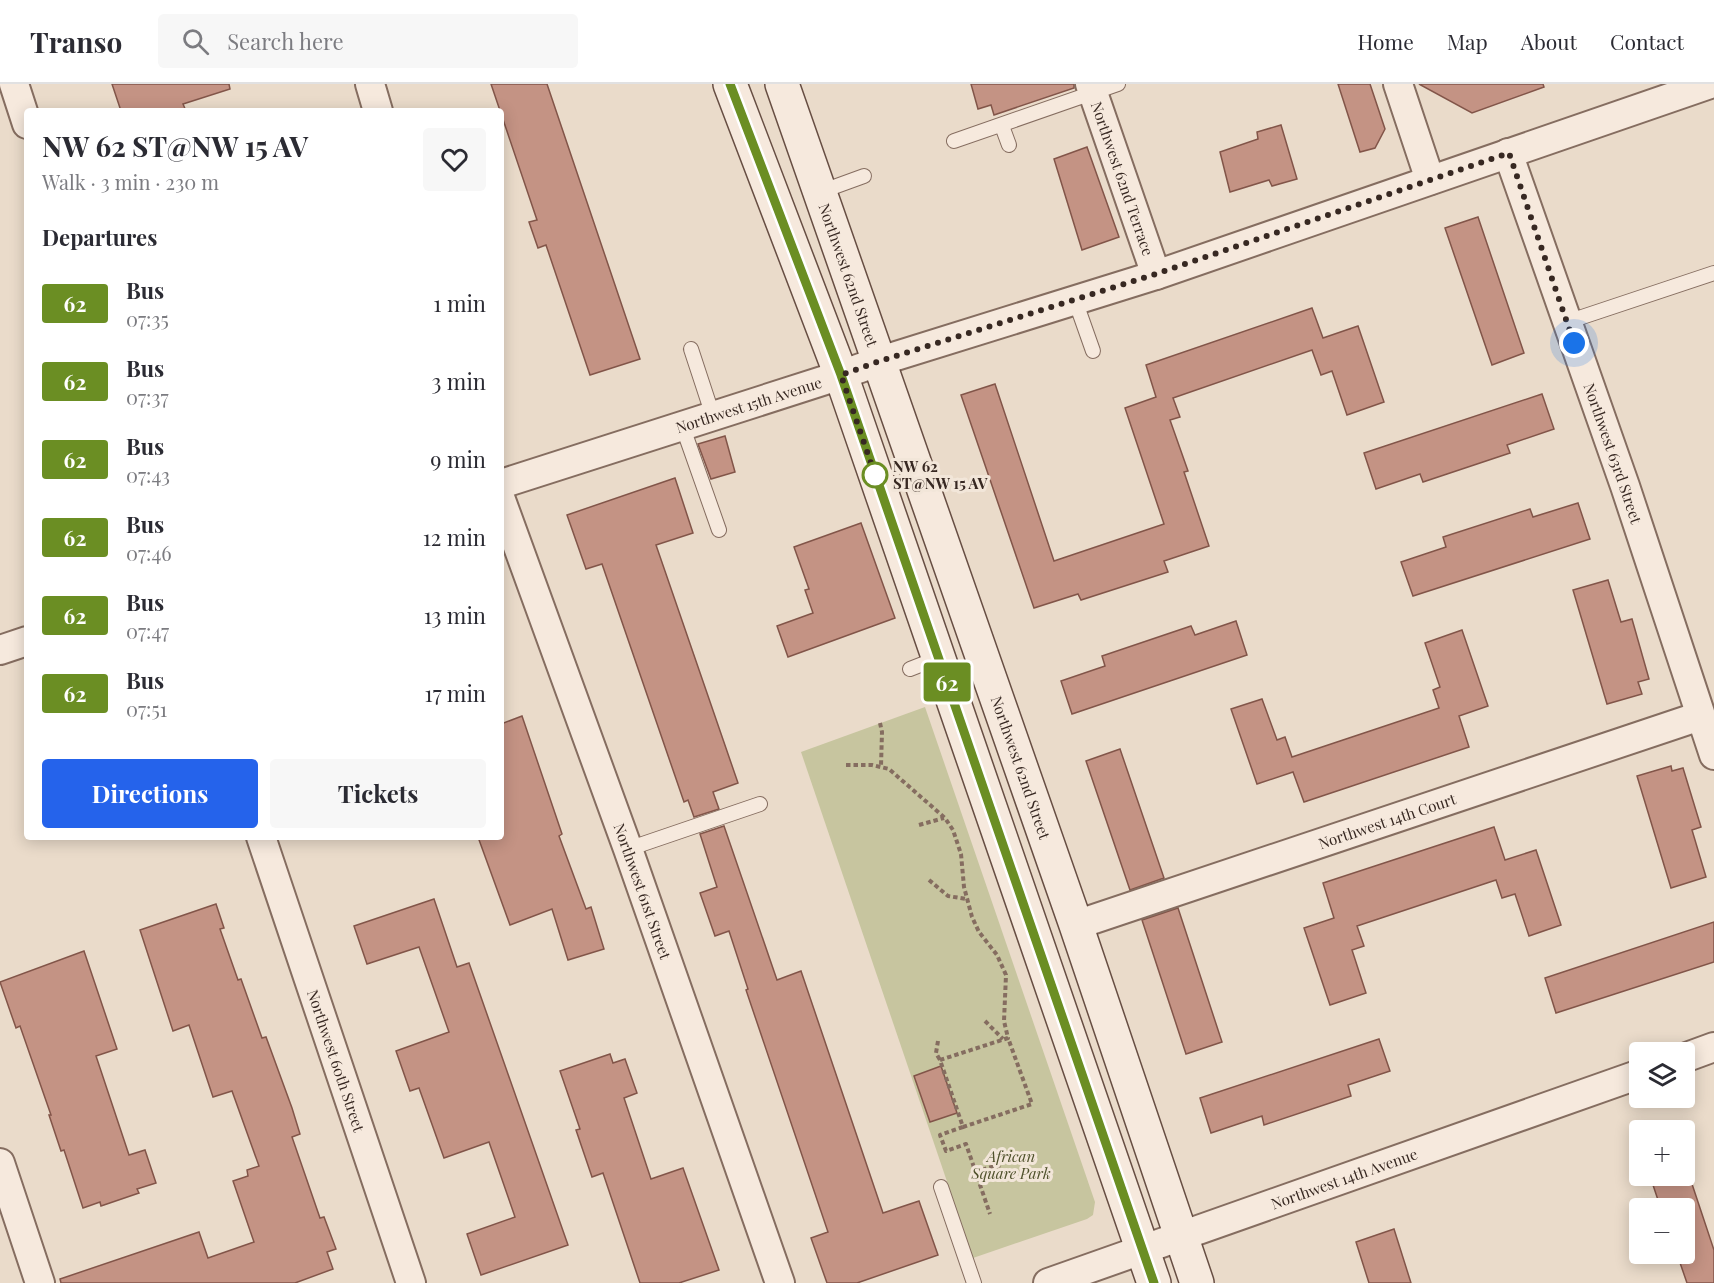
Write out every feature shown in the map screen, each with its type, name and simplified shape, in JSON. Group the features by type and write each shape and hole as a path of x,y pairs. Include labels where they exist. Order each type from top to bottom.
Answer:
{"main road":[{"path":"730,84 841,375 924,663 1154,1283"},
{"name":"Northwest 62nd Street","path":"782,84 1076,925 1197,1283"}],"street":[{"path":"14,84 24,115"},
{"path":"370,84 377,108"},
{"path":"1398,84 1430,180"},
{"name":"Northwest 15th Avenue","path":"504,482 1156,274 1709,84"},
{"name":"Northwest 62nd Terrace","path":"1100,87 1156,274"},
{"name":"Northwest 63rd Street","path":"1509,153 1707,713 1714,755"},
{"name":"Northwest 61st Street","path":"504,508 628,849 780,1283"},
{"path":"0,650 24,642"},
{"name":"Northwest 14th Court","path":"1076,925 1707,713"},
{"name":"Northwest 60th Street","path":"262,840 411,1283"},
{"path":"1695,1054 1714,1047"},
{"name":"Northwest 14th Avenue","path":"1048,1283 1629,1078"},
{"path":"0,1163 40,1283"}],"lane":[{"path":"954,141 1002,126 1100,87"},
{"path":"1002,126 1008,145"},
{"path":"820,192 864,176"},
{"path":"1567,322 1714,273"},
{"path":"1075,300 1093,351"},
{"path":"692,349 713,416"},
{"path":"682,425 719,530"},
{"path":"628,849 760,804"},
{"path":"942,1187 974,1283"}],"path":[{"path":"880,723 881,766"},
{"path":"846,765 889,768 945,818 953,830 961,854 966,899 972,917 979,932 997,955 1006,975 1005,1038 1032,1104 940,1135 946,1151 966,1144 990,1214"},
{"path":"919,825 945,818"},
{"path":"929,880 948,896 966,899"},
{"path":"985,1022 1005,1038"},
{"path":"940,1060 1005,1038"},
{"path":"938,1041 936,1053 963,1127"},
{"path":"975,1172 998,1164 1000,1172"}],"green space":[{"name":"African Square Park","path":"925,707 1095,1202 1093,1215 1087,1219 973,1258 801,752"}],"building":[{"path":"112,84 229,84 230,89 183,104 185,108 120,108"},
{"path":"491,84 547,84 640,359 590,375 546,245 538,248 529,222 537,220 504,122 504,108 499,108"},
{"path":"971,84 1074,84 1074,88 994,115 991,105 978,109"},
{"path":"1338,84 1370,84 1385,129 1375,148 1360,152"},
{"path":"1419,84 1543,84 1544,87 1472,113"},
{"path":"1281,125 1297,179 1272,186 1269,180 1230,192 1220,152 1258,139 1257,132"},
{"path":"1087,147 1119,237 1082,250 1054,159"},
{"path":"1478,217 1524,353 1492,365 1445,228"},
{"path":"1312,308 1323,338 1358,326 1384,402 1347,415 1332,371 1321,375 1312,350 1173,398 1180,417 1170,420 1188,471 1184,472 1209,546 1164,561 1168,572 1081,600 1078,594 1034,608 961,395 995,384 1054,561 1164,524 1125,408 1156,397 1146,365"},
{"path":"1542,394 1554,429 1507,445 1510,453 1423,482 1420,474 1376,489 1364,453"},
{"path":"725,436 735,472 711,479 698,444"},
{"path":"675,478 693,533 656,545 738,783 713,792 719,809 694,817 688,800 684,802 602,564 586,569 567,515"},
{"path":"1578,503 1590,539 1413,596 1401,562 1446,547 1443,537 1530,509 1533,517"},
{"path":"861,523 895,618 788,657 777,626 813,613 805,590 809,589 794,547"},
{"path":"1608,580 1621,622 1632,619 1649,679 1638,682 1642,694 1607,704 1573,590"},
{"path":"1236,621 1247,655 1072,714 1061,681 1105,666 1102,656 1191,626 1195,635"},
{"path":"1462,630 1488,706 1459,716 1469,747 1304,802 1293,772 1257,784 1231,709 1262,699 1277,740 1285,737 1292,757 1439,708 1433,690 1440,687 1425,643"},
{"path":"522,716 562,834 559,836 586,909 591,907 604,949 568,960 552,909 510,925 479,840 504,840 504,723"},
{"path":"1120,749 1164,878 1130,890 1086,761"},
{"path":"1671,766 1672,771 1683,768 1701,827 1692,830 1706,877 1671,888 1637,776"},
{"path":"724,826 777,980 801,971 883,1213 919,1201 938,1255 857,1283 827,1283 811,1238 828,1232 746,990 748,989 729,931 715,936 700,893 717,887 700,834"},
{"path":"1494,827 1505,860 1536,850 1561,925 1529,936 1515,894 1502,898 1496,880 1357,926 1364,946 1352,950 1366,993 1330,1005 1304,928 1334,918 1323,883"},
{"path":"434,899 457,967 469,963 568,1245 481,1275 467,1234 515,1217 489,1142 444,1158 419,1088 410,1091 396,1051 449,1032 419,947 367,964 354,926"},
{"path":"216,904 224,928 220,929 238,980 241,979 262,1038 266,1037 292,1108 300,1134 292,1137 320,1218 324,1217 336,1249 327,1252 333,1269 295,1283 61,1283 60,1279 199,1232 208,1258 254,1242 233,1181 248,1176 247,1170 259,1166 232,1091 213,1097 189,1025 173,1031 140,930"},
{"path":"1178,908 1222,1042 1186,1054 1142,920"},
{"path":"1714,922 1714,962 1556,1013 1545,978"},
{"path":"84,951 117,1049 96,1056 129,1155 145,1150 156,1183 137,1189 139,1193 101,1206 100,1202 83,1208 64,1150 61,1151 20,1026 16,1028 0,982"},
{"path":"1379,1039 1390,1071 1348,1085 1351,1096 1264,1125 1262,1116 1211,1133 1200,1098"},
{"path":"610,1054 613,1063 625,1059 637,1093 624,1098 651,1179 683,1168 719,1270 679,1283 640,1283 603,1173 592,1177 576,1130 580,1129 560,1071"},
{"path":"941,1066 957,1113 930,1122 914,1076"},
{"path":"1653,1186 1693,1186 1714,1250 1714,1283 1687,1283 1680,1264 1695,1264 1695,1198 1657,1198"},
{"path":"1394,1229 1411,1283 1369,1283 1356,1242"}],"bus line":[{"name":"62","path":"730,84 841,375 1154,1283"}],"place":[{"name":"NW 62 ST@NW 15 AV","path":"875,475"}],"route":[{"path":"875,475 878,484 841,375 1156,274 1509,153 1574,343"}]}
